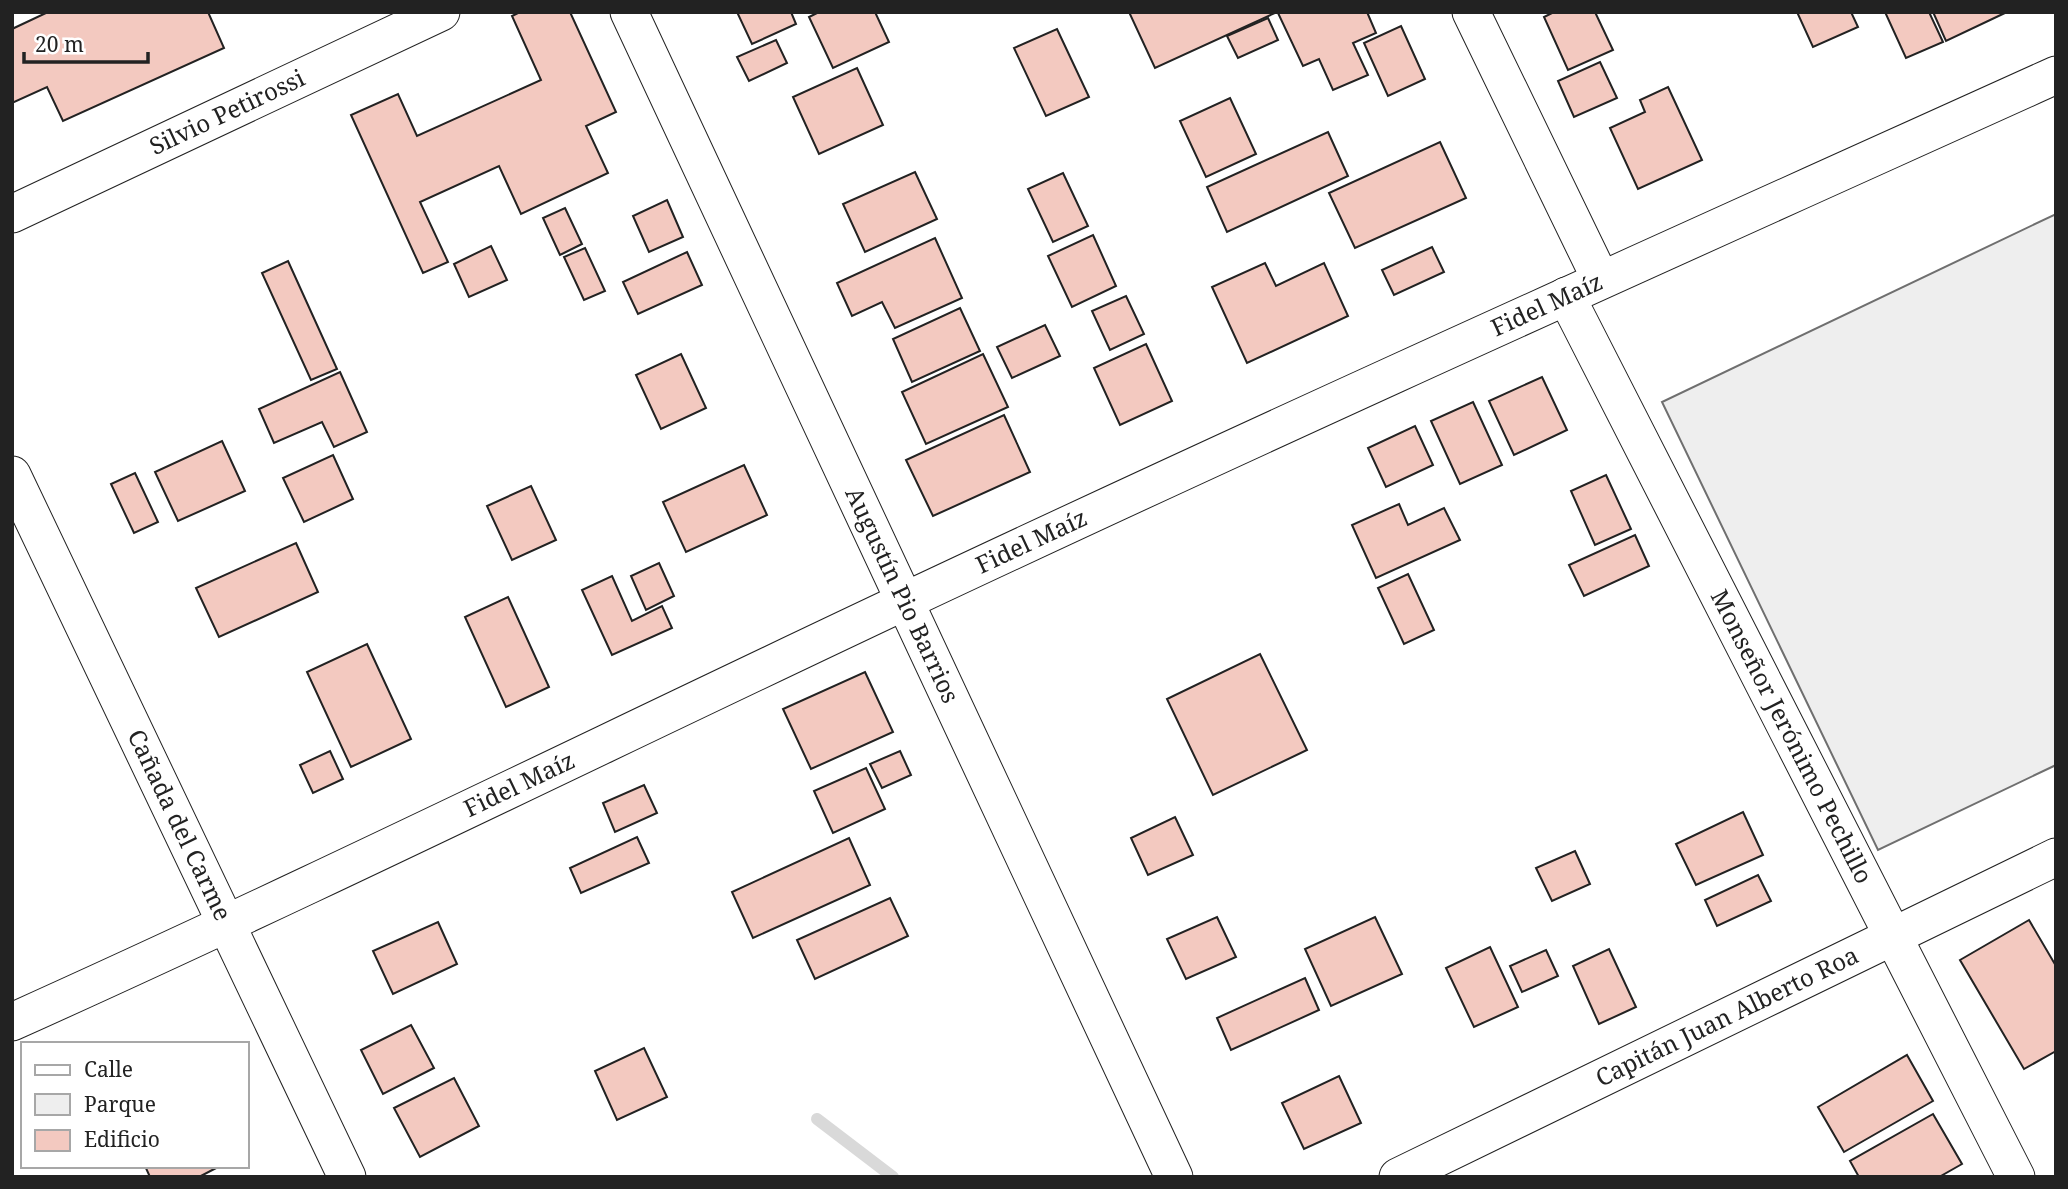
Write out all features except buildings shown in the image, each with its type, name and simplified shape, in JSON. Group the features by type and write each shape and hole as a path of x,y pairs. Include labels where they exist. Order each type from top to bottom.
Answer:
{"street":[{"name":"Silvio Petirossi","path":"12,214 441,12"},
{"name":"Augustín Pio Barrios","path":"629,12 1174,1177"},
{"path":"1471,12 1601,280"},
{"name":"Fidel Maíz","path":"12,1022 228,925 905,601 1601,280 2056,75"},
{"name":"Monseñor Jerónimo Pechillo","path":"1566,296 2016,1177"},
{"name":"Cañada del Carme","path":"12,475 347,1177"},
{"name":"Capitán Juan Alberto Roa","path":"1398,1177 2056,857"}],"green space":[{"path":"2056,214 2056,765 1878,850 1662,402"}],"waterway":[{"path":"817,1119 893,1177"}]}
